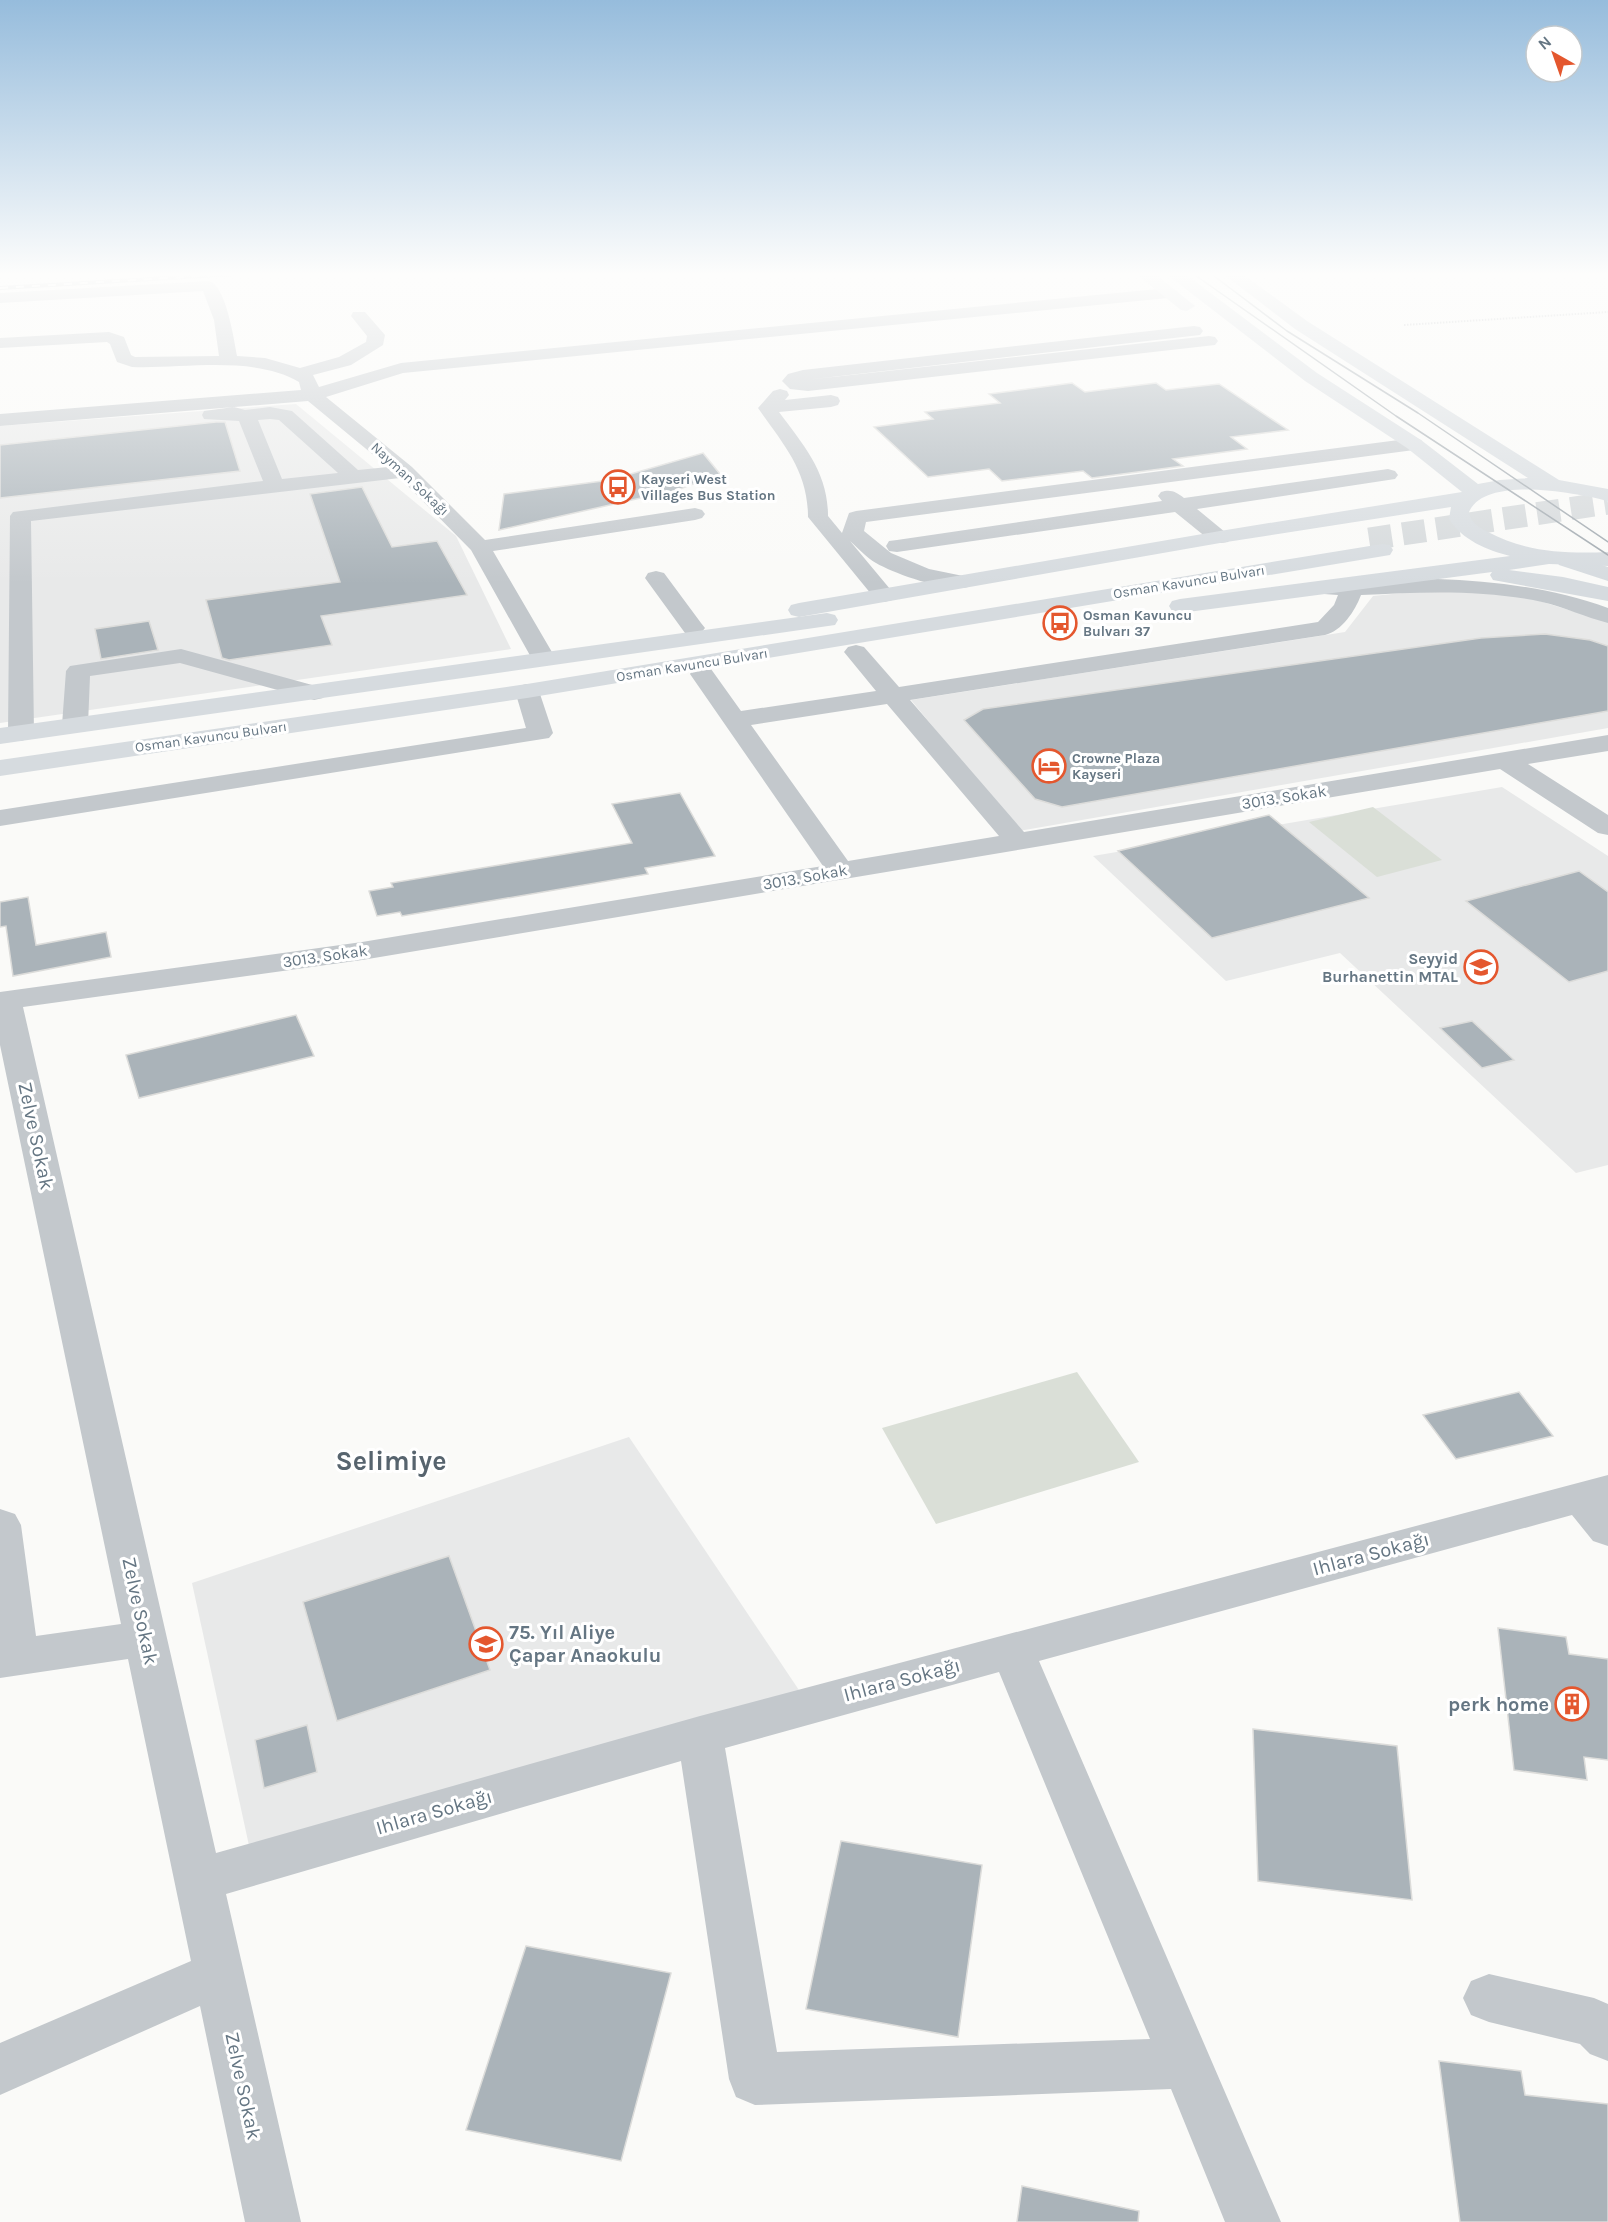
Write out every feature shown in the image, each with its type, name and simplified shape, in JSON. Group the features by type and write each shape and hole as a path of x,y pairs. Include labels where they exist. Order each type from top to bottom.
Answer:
{"main road":[{"path":"1311,377 1414,444 1471,495"},
{"path":"1381,377 1561,485 1608,495"},
{"path":"544,659 693,628 1471,495 1519,484 1561,485 1608,481"},
{"path":"1471,495 1461,503 1459,517 1471,531 1503,547 1557,559 1608,574"},
{"name":"Osman Kavuncu Bulvarı","path":"0,768 527,691 1376,545 11,734"},
{"path":"527,691 702,674 1433,571 1557,559 1608,559"},
{"path":"1433,571 1517,577 1608,594"}],"street":[{"path":"303,377 310,383 312,395"},
{"path":"0,420 312,395 372,377"},
{"path":"767,408 793,383 792,379 798,377"},
{"path":"767,408 977,377"},
{"name":"Nayman Sokağı","path":"312,395 405,471 480,547 544,659"},
{"path":"767,408 808,466 818,503 818,517 884,595"},
{"path":"0,432 226,413 245,416 270,413 285,416 354,477"},
{"path":"245,416 275,486"},
{"path":"960,582 923,574 883,558 853,533 856,517 1414,444"},
{"path":"11,734 10,522 20,516 405,471"},
{"path":"897,546 1388,475"},
{"path":"1146,478 1220,537"},
{"path":"480,547 695,514"},
{"path":"656,578 693,628"},
{"path":"1294,590 1449,585 1510,589 1564,600 1608,616"},
{"path":"734,720 1325,628 1346,607 1352,588"},
{"path":"856,652 1017,841"},
{"path":"75,725 78,671 181,656 314,693"},
{"path":"702,674 841,871"},
{"path":"0,818 540,733 527,691"},
{"name":"3013. Sokak","path":"3,1000 362,951 1608,742"},
{"path":"1504,760 1608,827"},
{"name":"Zelve Sokak","path":"3,1000 146,1638 273,2222"},
{"name":"Ihlara Sokağı","path":"199,1880 700,1735 1012,1649 1599,1506"},
{"path":"0,1525 8,1658 146,1638"},
{"path":"1012,1649 1253,2222"},
{"path":"700,1735 754,2079 1186,2063"},
{"path":"0,2069 219,1974"},
{"path":"1489,1998 1594,2023 1608,2036"}],"shaded area":[{"path":"296,404 456,536 511,649 0,723 0,426"},
{"path":"1431,590 1523,596 1608,622 1608,728 1019,831 911,700 1345,632 1373,596"},
{"name":"Seyyid Burhanettin MTAL","path":"1502,787 1608,856 1608,1165 1576,1173 1340,953 1226,981 1093,856"},
{"path":"1373,807 1442,860 1377,877 1309,822"},
{"path":"1077,1372 1139,1462 936,1524 882,1428"},
{"name":"75. Yıl Aliye Çapar Anaokulu","path":"629,1437 809,1705 253,1864 192,1583"}],"building":[{"path":"1072,383 1085,392 1156,383 1166,390 1219,384 1288,430 1231,437 1247,449 1173,459 1183,466 1092,478 1083,471 1002,481 989,469 928,477 874,427 933,419 925,412 1000,403 989,394"},
{"path":"225,422 240,471 0,498 0,445"},
{"name":"Kayseri West Villages Bus Station","path":"703,453 720,474 659,497 654,495 499,530 504,494 610,480"},
{"path":"362,487 392,547 437,541 467,595 321,616 332,645 229,660 222,658 206,600 340,582 310,494"},
{"path":"149,621 158,650 101,659 95,629"},
{"path":"1545,634 1590,640 1608,646 1608,711 1062,807 1035,799 964,720 983,709 1481,638"},
{"path":"680,793 715,856 645,868 648,874 402,916 400,912 377,916 369,891 393,887 391,883 632,843 612,804"},
{"path":"1269,815 1369,898 1212,938 1118,851"},
{"path":"1579,871 1608,892 1608,971 1569,982 1466,901"},
{"path":"28,897 36,945 106,932 111,957 13,976 6,926 0,927 0,902"},
{"path":"296,1015 314,1056 139,1098 126,1055"},
{"path":"1472,1021 1514,1060 1482,1068 1440,1028"},
{"path":"1519,1392 1553,1436 1456,1459 1423,1415"},
{"path":"449,1556 490,1670 337,1721 303,1602"},
{"name":"perk home","path":"1498,1628 1566,1637 1569,1654 1608,1659 1608,1760 1584,1757 1587,1780 1514,1770"},
{"path":"307,1725 317,1772 264,1788 255,1740"},
{"path":"1253,1729 1397,1746 1412,1900 1258,1881"},
{"path":"841,1841 982,1865 958,2037 806,2009"},
{"path":"526,1946 671,1973 621,2161 466,2130"},
{"path":"1439,2061 1521,2071 1525,2095 1608,2104 1608,2222 1460,2222"},
{"path":"1022,2186 1139,2211 1138,2222 1017,2222"}],"tunnel":[{"path":"1369,539 1608,503"}],"tram line":[{"path":"1340,377 1608,555"},
{"path":"1360,377 1418,413 1608,542"}],"place":[{"name":"Kayseri West Villages Bus Station","path":"618,487"},
{"name":"Osman Kavuncu Bulvarı 37","path":"1060,623"},
{"name":"Crowne Plaza Kayseri","path":"1049,766"},
{"name":"Seyyid Burhanettin MTAL","path":"1481,967"},
{"name":"75. Yıl Aliye Çapar Anaokulu","path":"486,1644"},
{"name":"perk home","path":"1572,1704"}],"district":[{"name":"Selimiye","path":"391,1461"}]}
